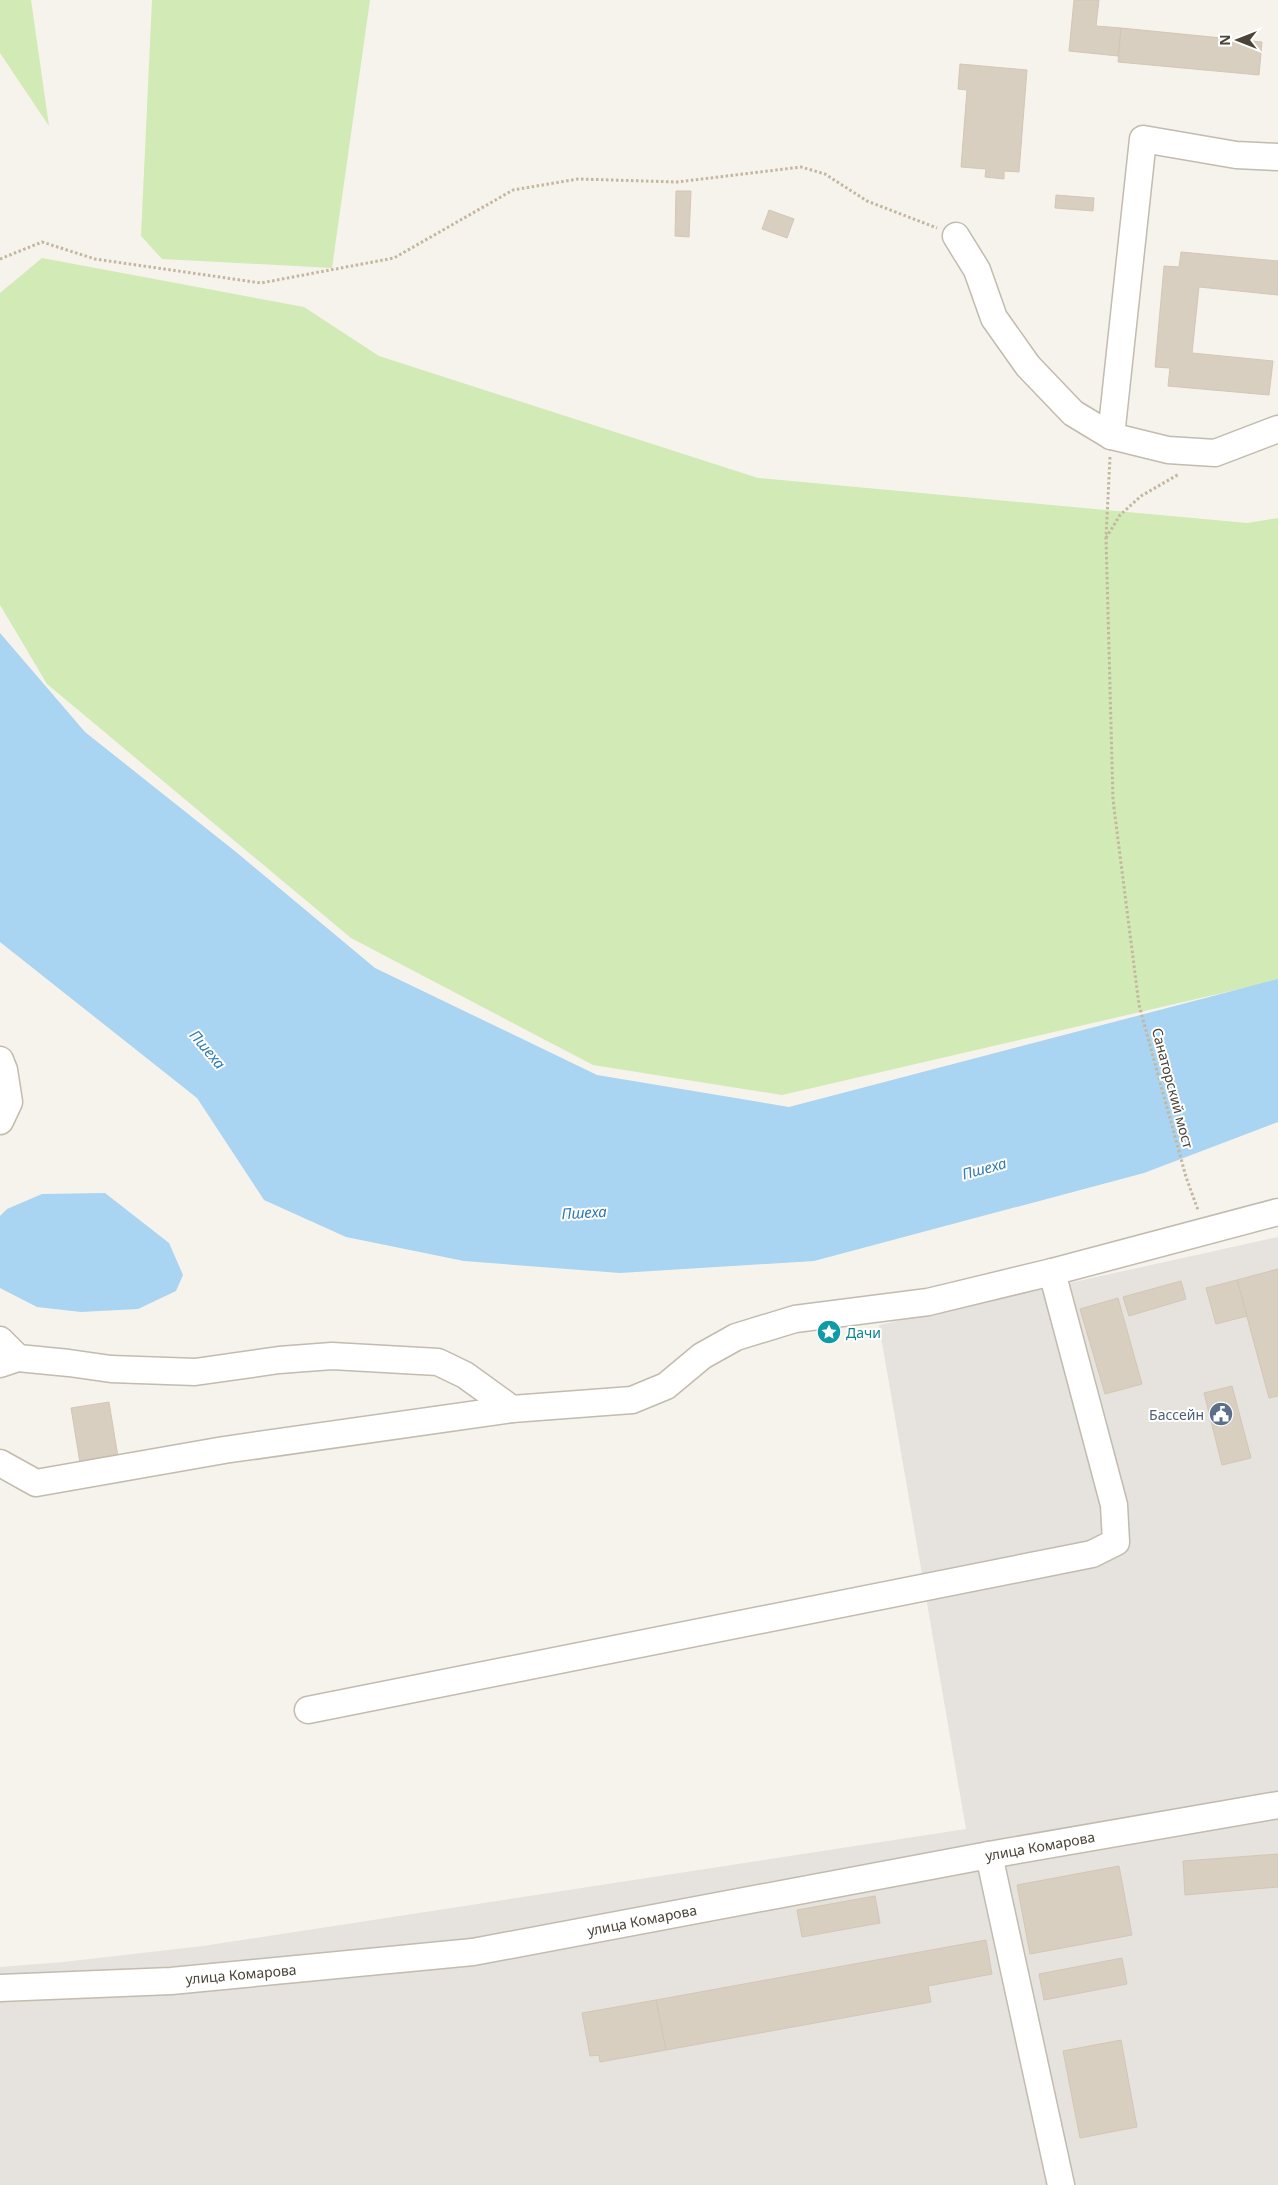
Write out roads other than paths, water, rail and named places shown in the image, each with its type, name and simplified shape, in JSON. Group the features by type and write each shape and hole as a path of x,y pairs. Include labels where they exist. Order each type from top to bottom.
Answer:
{"lane":[{"path":"1110,436 1143,139 1236,155 1278,157"},
{"path":"956,236 977,270 994,318 1028,366 1072,413 1110,436 1168,450 1215,452 1278,429"},
{"path":"0,1060 4,1070 9,1102 0,1121"},
{"path":"0,1462 36,1482 224,1450 512,1409 632,1400 666,1386 702,1356 736,1337 795,1320 928,1302 1052,1272 1278,1212"},
{"path":"308,1710 1092,1554 1116,1542 1114,1505 1052,1272"},
{"path":"6,1354 111,1370 194,1372 279,1360 332,1356 438,1362 465,1376 512,1409"},
{"name":"улица Комарова","path":"0,1988 171,1981 472,1952 989,1855 1278,1804"},
{"path":"989,1855 1061,2185"}],"water":[{"name":"Пшеха","path":"0,633 85,732 236,852 375,968 597,1075 789,1107 1278,979 1278,1122 1144,1173 814,1261 620,1273 464,1261 346,1237 264,1200 197,1098 0,942"},
{"path":"105,1193 169,1243 183,1275 176,1291 138,1309 81,1312 37,1307 0,1288 0,1216 7,1209 42,1194"}],"place":[{"name":"Дачи","path":"829,1332"},
{"name":"Бассейн","path":"1221,1414"}]}
